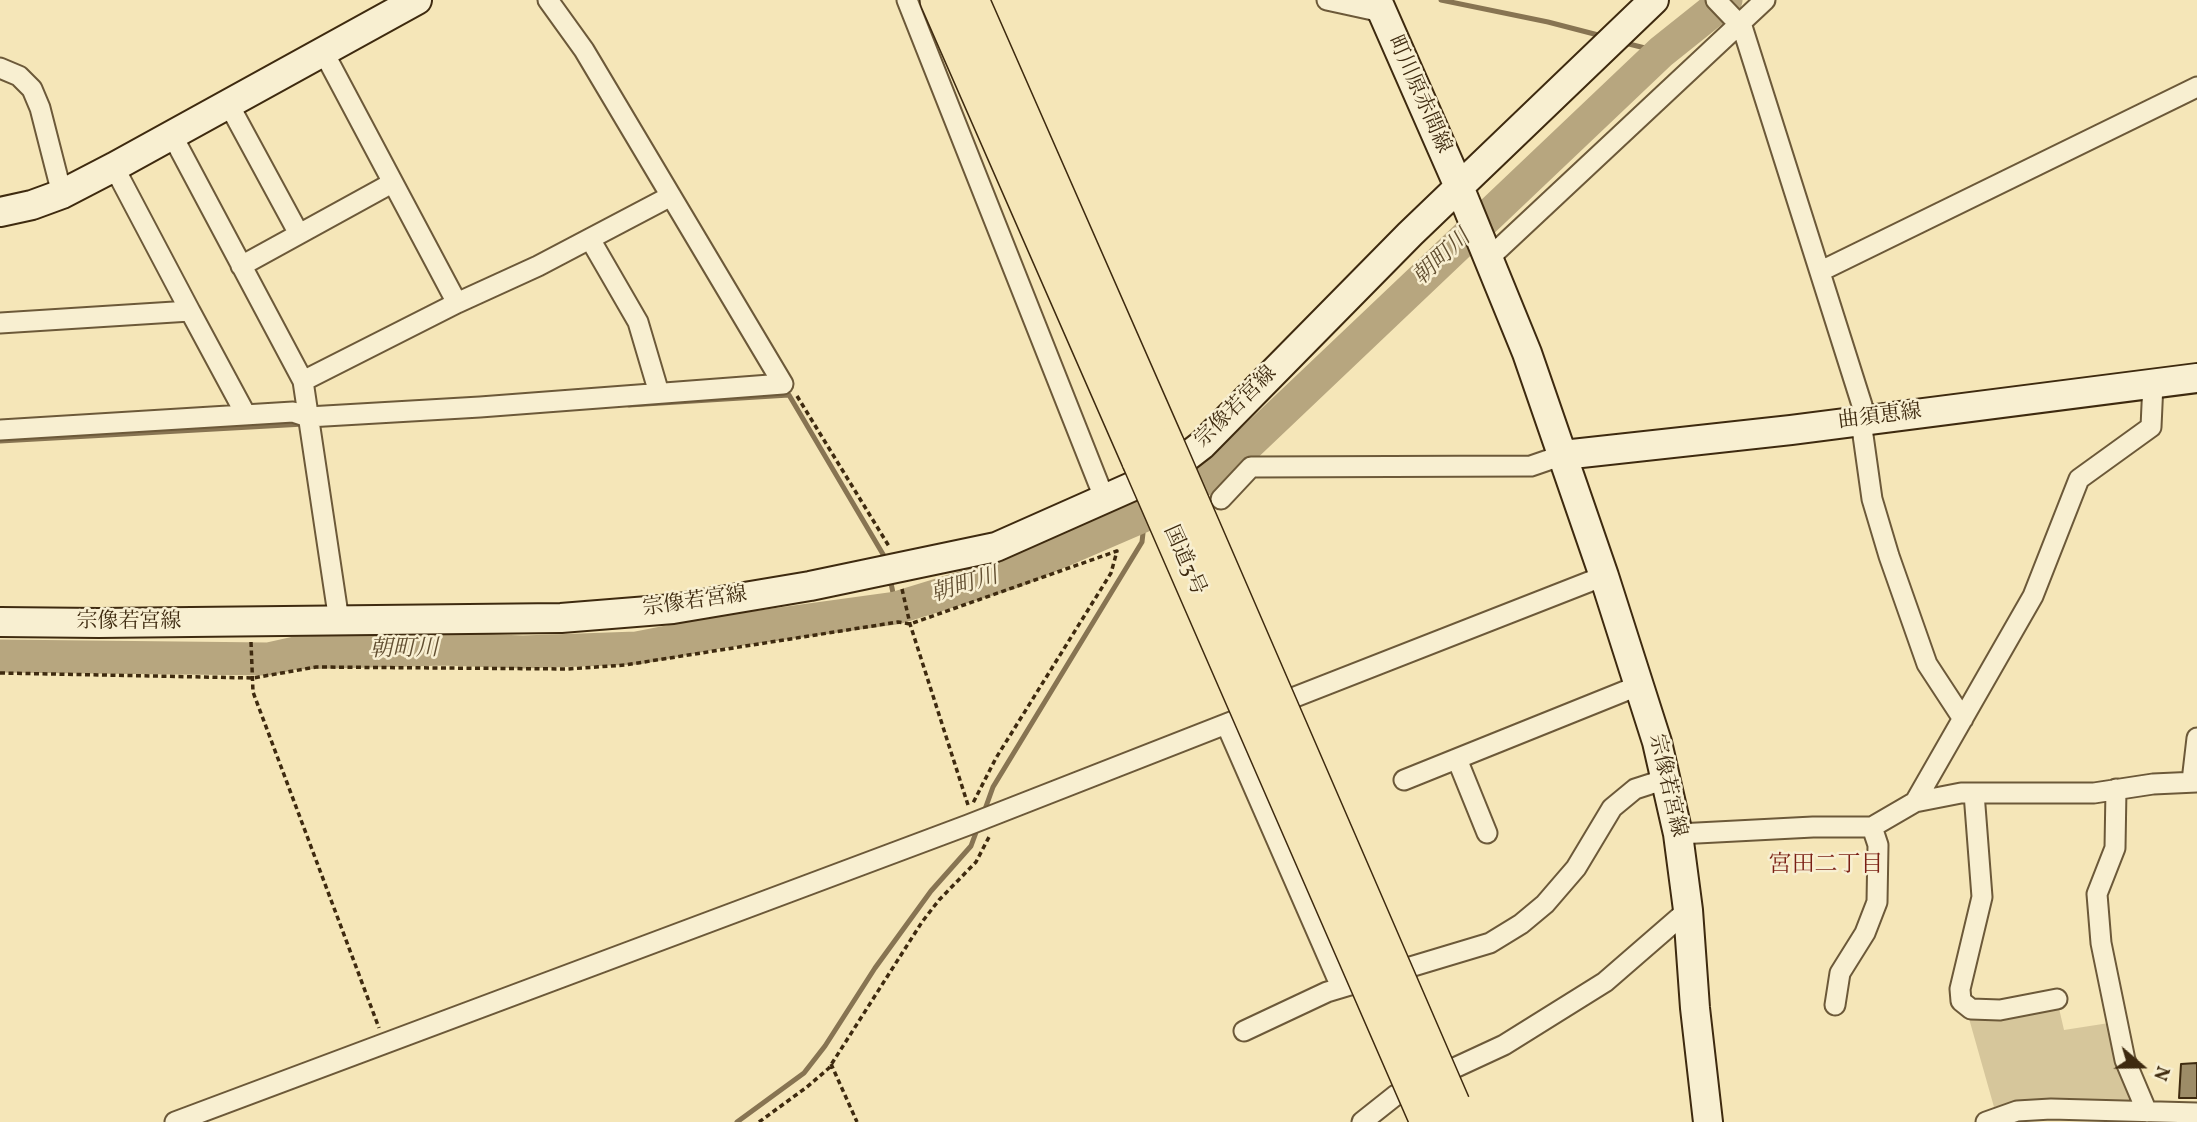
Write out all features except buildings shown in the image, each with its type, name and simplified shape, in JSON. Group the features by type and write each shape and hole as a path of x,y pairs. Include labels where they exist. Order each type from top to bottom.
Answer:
{"highway":[{"name":"国道3号","path":"938,0 1153,453"},
{"name":"国道3号","path":"971,0 1153,453 1441,1116"}],"main road":[{"path":"0,212 32,205 62,194 418,0"},
{"path":"1460,189 1654,0"},
{"name":"町川原赤間線","path":"1380,6 1460,189"},
{"name":"宗像若宮線","path":"0,622 561,618 673,609 996,547 1105,500 1180,463 1202,445 1410,234 1460,189 1527,354 1563,455 1640,685 1666,779 1678,834 1688,910 1695,1008 1708,1122"},
{"name":"曲須恵線","path":"1563,455 1861,421 2197,378"}],"street":[{"path":"0,430 293,412 309,417 480,407 783,384 584,50 548,0"},
{"path":"907,0 1105,500"},
{"path":"1327,0 1380,6"},
{"path":"1716,0 1740,23 1821,271 1862,405 1861,421 1872,499 1889,556 1927,664 1963,719"},
{"path":"1488,259 1765,0"},
{"path":"323,51 457,303"},
{"path":"0,68 19,76 32,89 40,108 62,194"},
{"path":"1821,271 2197,87"},
{"path":"228,103 299,234"},
{"path":"172,135 303,381 340,621"},
{"path":"114,167 246,415"},
{"path":"241,266 393,183"},
{"path":"303,381 457,303 538,266 671,196"},
{"path":"590,239 638,322 659,393"},
{"path":"0,323 190,311"},
{"path":"1915,802 2033,596 2079,479 2151,427 2153,383"},
{"path":"1222,499 1251,467 1531,466 1563,455"},
{"path":"175,1122 999,813 1604,576"},
{"path":"1404,780 1640,685"},
{"path":"1226,724 1341,987"},
{"path":"1678,834 1813,827 1872,827 1915,802 1961,793 2094,793 2194,781 2197,738"},
{"path":"1457,759 1487,833"},
{"path":"1244,1031 1326,992 1490,943 1521,924 1545,904 1576,869 1612,808 1635,789 1666,779"},
{"path":"2116,789 2115,848 2097,894 2101,943 2125,1060 2147,1112"},
{"path":"1974,793 1982,897 1960,989 1962,1001 1971,1009 2000,1010 2057,999"},
{"path":"1835,1004 1840,972 1865,933 1877,902 1878,845 1872,827"},
{"path":"1363,1122 1396,1095 1504,1045 1605,982 1688,910"},
{"path":"1986,1122 2017,1111 2051,1109 2197,1113"}],"path":[{"path":"0,673 253,678 316,667 568,669 625,665 898,622 910,624 923,621 1117,551 1111,573 996,758 969,809 910,624 890,548 795,392 783,384"},
{"path":"250,622 253,692 385,1043"},
{"path":"759,1122 807,1087 831,1064 922,922 976,862 999,813"},
{"path":"831,1064 857,1122"}],"shaded area":[{"path":"2058,1004 2064,1030 2109,1023 2140,1109 2030,1099 1994,1107 1968,1015"}],"waterway":[{"path":"1441,0 1602,36"},
{"name":"朝町川","path":"0,656 268,659 295,653 445,649 523,652 637,648 714,633 896,608 1013,572 1145,515 1224,467 1661,52 1726,0"},
{"path":"1625,43 1661,52"},
{"path":"629,405 789,395 887,561"},
{"path":"0,441 304,424"},
{"path":"984,812 993,787 1142,542 1145,515"},
{"path":"890,578 896,608"},
{"path":"737,1122 804,1073 931,891 971,846 978,827"}],"district":[{"name":"宮田二丁目","path":"1826,867"}]}
